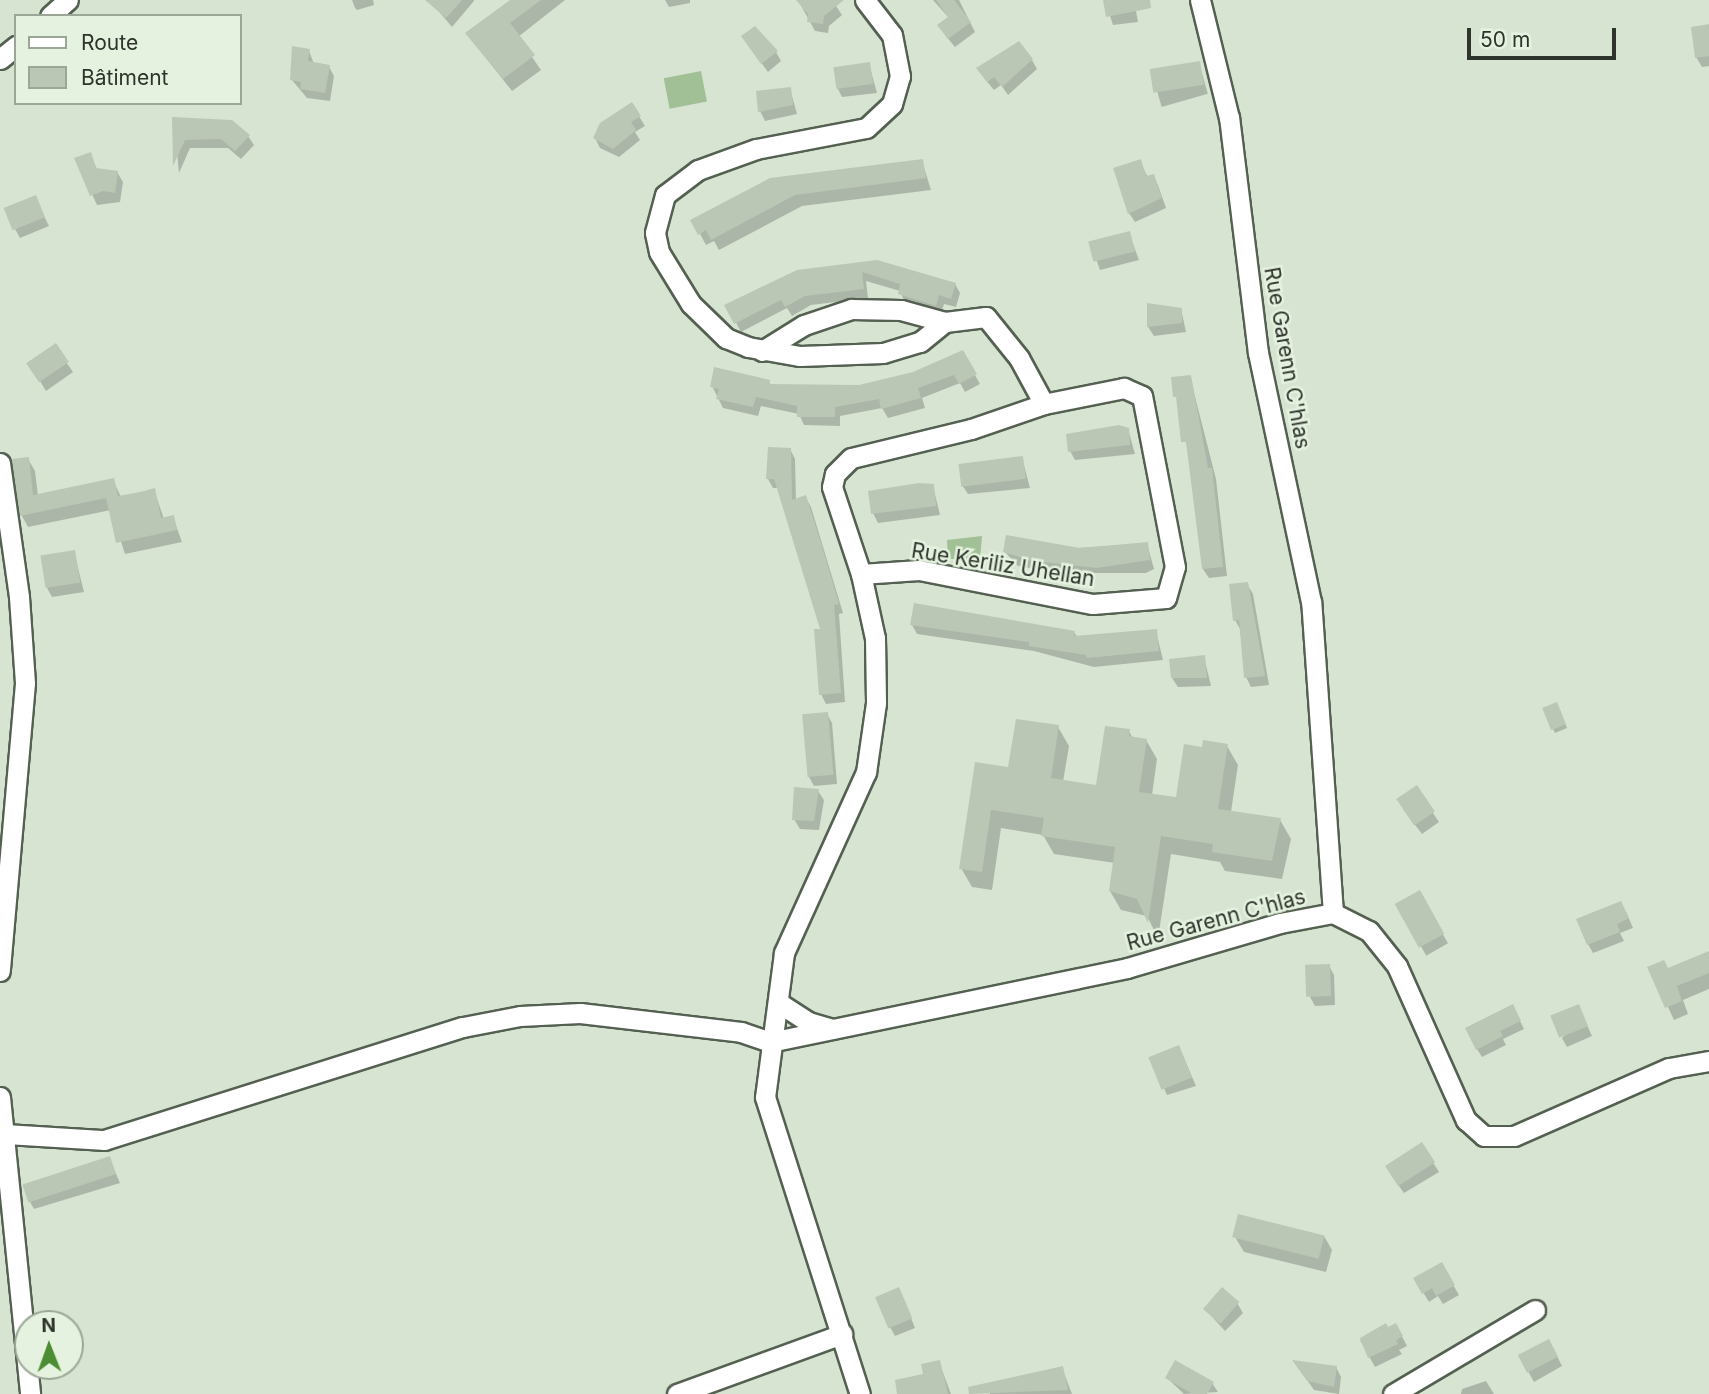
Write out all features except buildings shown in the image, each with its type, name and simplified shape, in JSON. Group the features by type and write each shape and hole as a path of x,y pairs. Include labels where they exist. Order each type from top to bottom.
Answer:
{"street":[{"path":"52,14 68,0"},
{"path":"865,0 892,35 900,76 892,104 866,128 757,149 698,170 665,195 658,210 654,233 659,252 691,304 726,338 761,351 841,358 883,354 920,342 945,322"},
{"name":"Rue Garenn C'hlas","path":"770,1042 1127,968 1280,923 1333,913 1311,602 1258,353 1229,118 1200,0"},
{"path":"0,59 14,48"},
{"path":"761,351 804,325 851,309 901,310 945,322 986,317 1019,358 1044,404"},
{"name":"Rue Keriliz Uhellan","path":"770,1042 779,1003 785,953 866,772 876,704 875,651 861,574 832,487 835,474 851,458 971,429 1044,404 1124,388 1142,396 1175,568 1166,598 1093,604 919,570 861,574"},
{"path":"0,463 19,597 25,683 0,971"},
{"path":"1333,913 1369,931 1397,966 1466,1120 1484,1136 1514,1136 1670,1068 1709,1061"},
{"path":"779,1003 808,1022 833,1029"},
{"path":"5,1135 104,1140 463,1027 520,1016 580,1013 741,1032 770,1042 765,1097 860,1394"},
{"path":"0,1097 30,1394"},
{"path":"1393,1394 1535,1310"},
{"path":"677,1394 842,1334"}],"green space":[{"path":"701,71 707,101 670,109 664,78"},
{"path":"982,536 980,559 948,559 947,540"}]}
